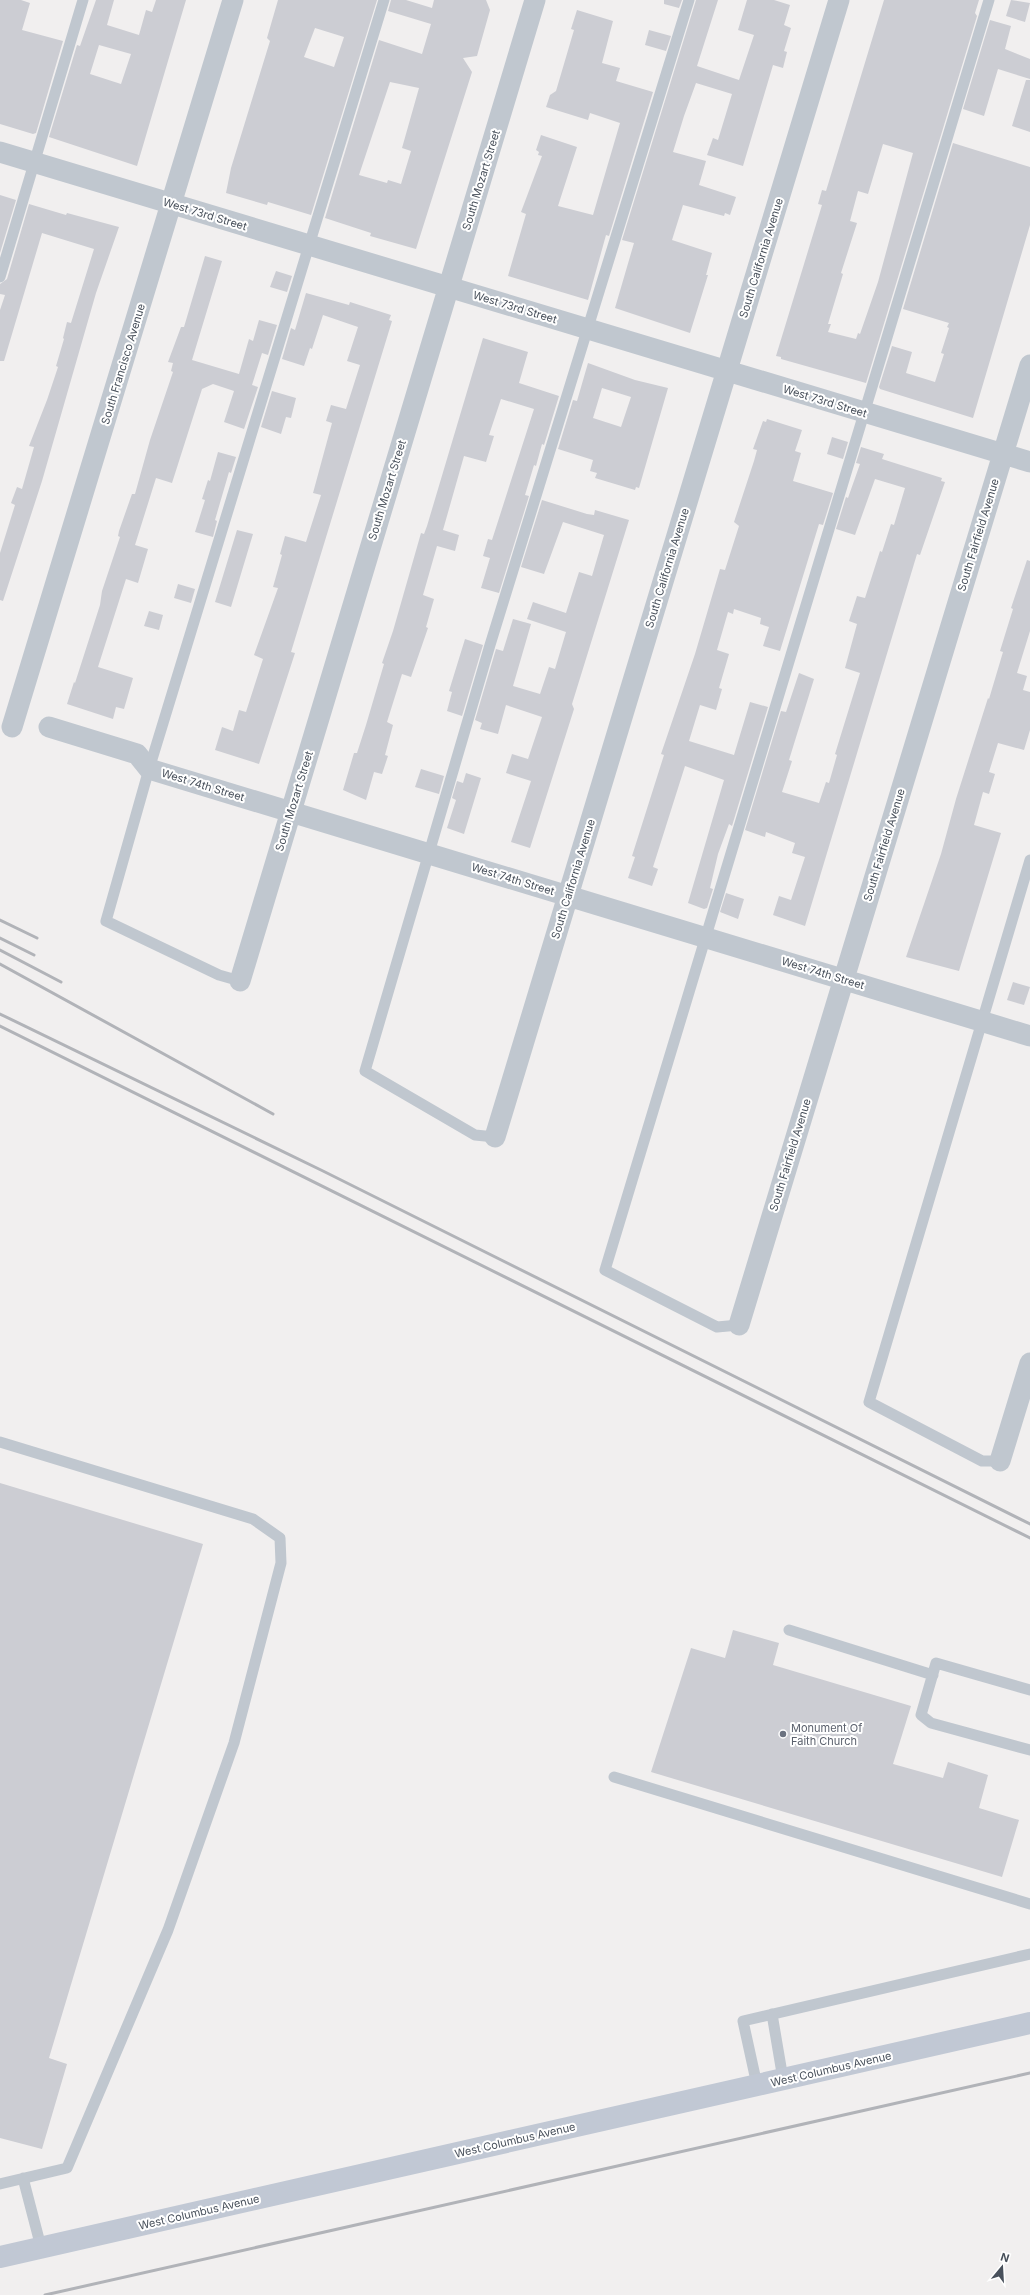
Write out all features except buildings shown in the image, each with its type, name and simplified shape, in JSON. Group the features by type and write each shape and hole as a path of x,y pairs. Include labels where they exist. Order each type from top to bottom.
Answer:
{"main road":[{"name":"West Columbus Avenue","path":"0,2257 1030,2023"}],"street":[{"name":"South Francisco Avenue","path":"12,727 233,0"},
{"name":"South Mozart Street","path":"240,981 535,0"},
{"name":"South California Avenue","path":"495,1137 839,0"},
{"name":"West 73rd Street","path":"0,152 1030,462"},
{"name":"South Fairfield Avenue","path":"739,1325 1030,365"},
{"name":"West 74th Street","path":"49,727 137,754 149,769 1030,1036"},
{"path":"1000,1461 1030,1363"}],"lane":[{"path":"0,277 83,0"},
{"path":"240,981 219,975 106,922 149,769 384,0"},
{"path":"495,1137 475,1135 364,1071 430,854 490,645 689,0"},
{"path":"739,1325 717,1327 606,1270 863,412 989,0"},
{"path":"1000,1461 982,1461 869,1402 1030,860"},
{"path":"0,1442 253,1519 280,1538 281,1563 234,1743 168,1930 67,2168 0,2184"},
{"path":"789,1630 933,1675"},
{"path":"1030,1690 936,1663 921,1715 931,1723 1030,1750"},
{"path":"614,1777 1030,1904"},
{"path":"757,2085 743,2021 1030,1954"},
{"path":"772,2014 783,2079"},
{"path":"23,2178 41,2248"}],"railway":[{"path":"0,920 37,938"},
{"path":"0,938 34,955"},
{"path":"0,950 61,982"},
{"path":"0,964 273,1114"},
{"path":"0,1014 323,1171 1030,1524"},
{"path":"0,1026 1030,1538"},
{"path":"45,2295 1030,2073"}],"place":[{"name":"Monument Of Faith Church","path":"783,1734"}]}
